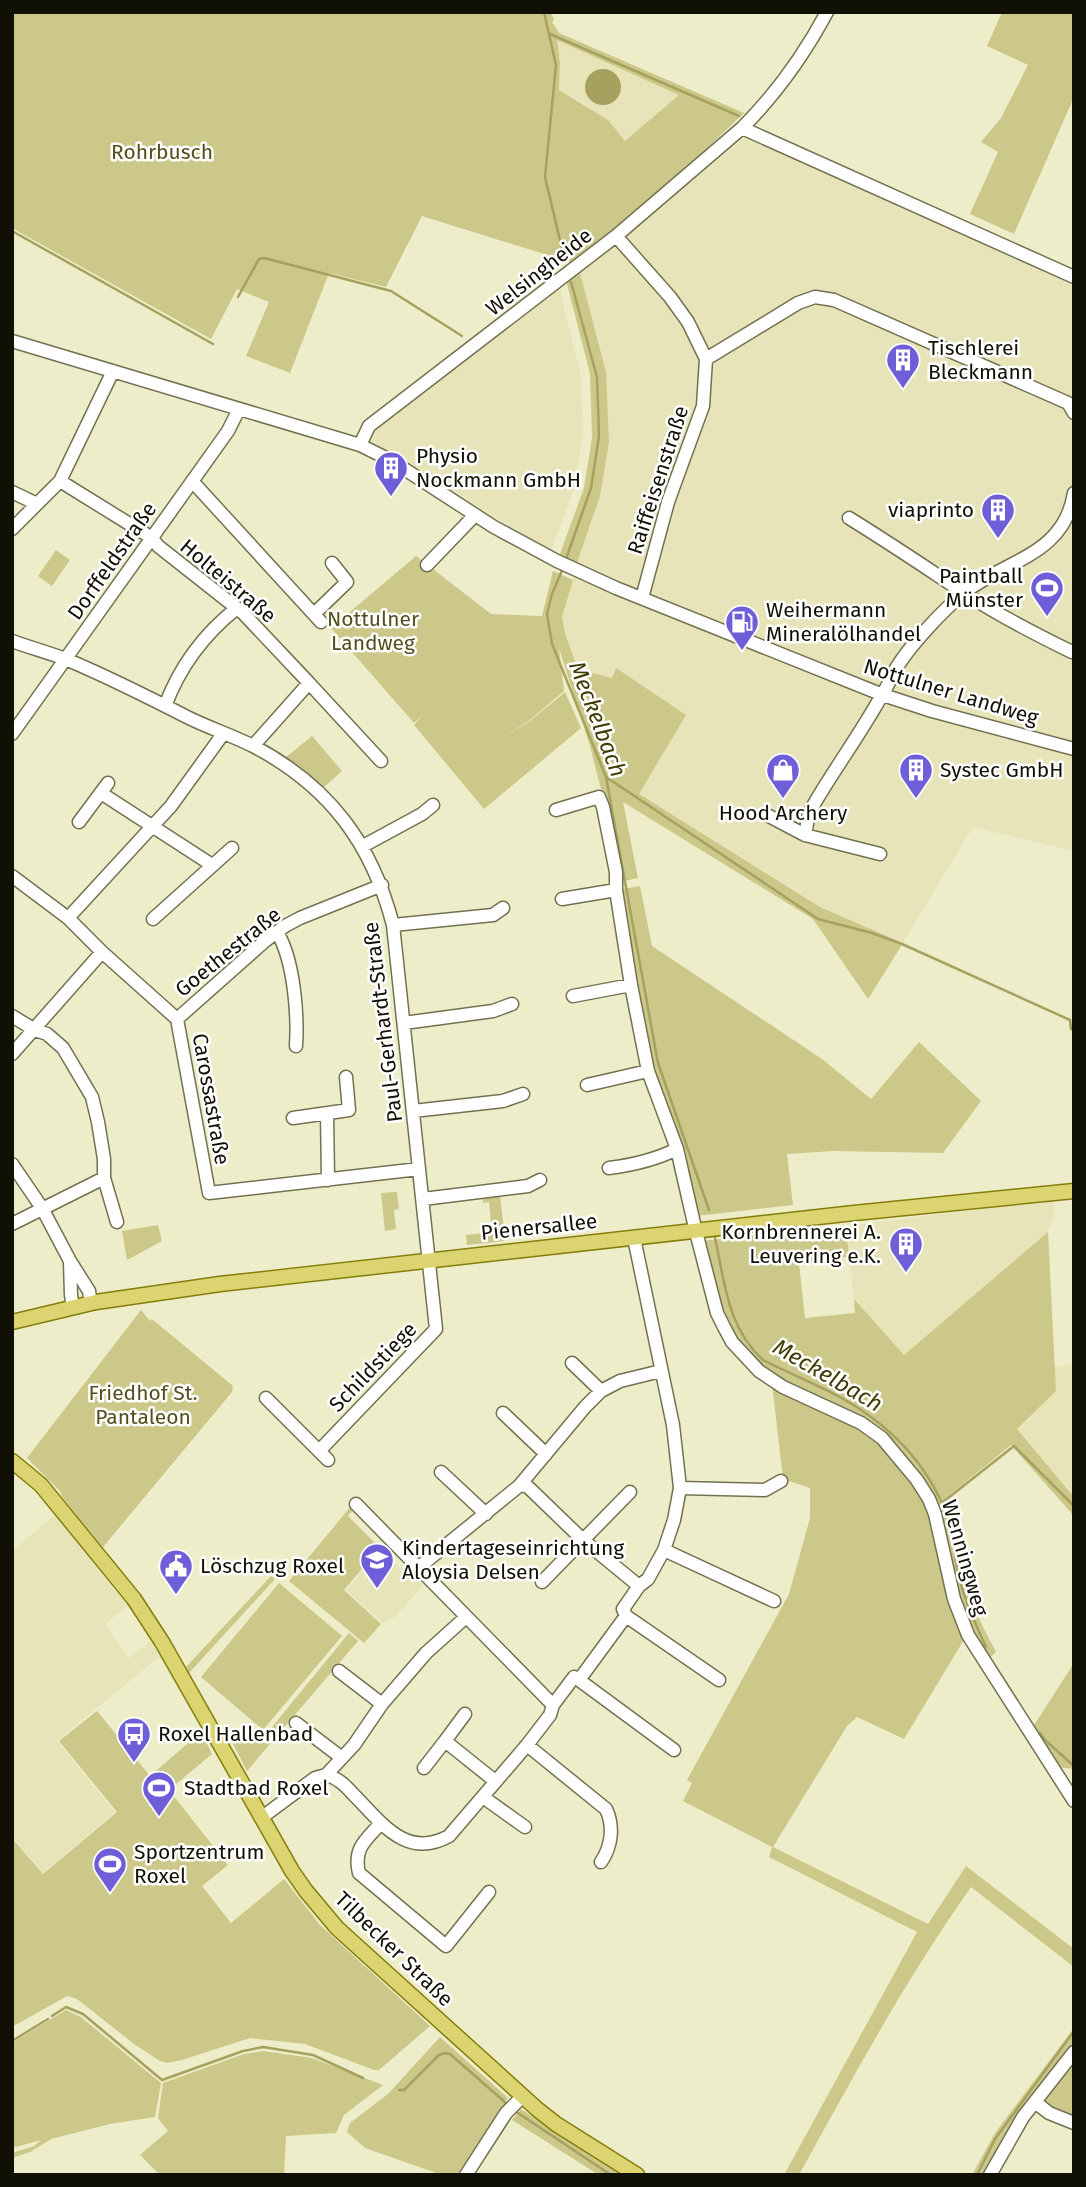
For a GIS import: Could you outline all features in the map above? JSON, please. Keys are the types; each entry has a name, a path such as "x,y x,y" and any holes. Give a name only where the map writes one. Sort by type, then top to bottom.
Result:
{"main road":[{"name":"Pienersallee","path":"12,1322 91,1303 220,1284 1074,1191"},
{"name":"Tilbecker Straße","path":"12,1461 48,1493 134,1599 162,1642 261,1818 306,1891 337,1928 556,2124 637,2175"}],"street":[{"name":"Welsingheide","path":"360,445 369,426 616,236 742,128 785,80 827,12"},
{"path":"742,128 1074,277"},
{"name":"Raiffeisenstraße","path":"616,236 670,297 688,322 706,359 703,406 668,502 642,598"},
{"path":"706,359 798,303 815,297 834,300 1068,403 1074,413"},
{"name":"Nottulner Landweg","path":"12,341 360,445 392,461 475,514 570,568 883,695 1074,749"},
{"path":"12,529 60,481 113,371"},
{"name":"Dorffeldstraße","path":"12,734 235,421 239,409"},
{"name":"Holteistraße","path":"60,481 152,538 158,546 237,608 381,761"},
{"path":"192,481 318,617 347,582 332,563"},
{"path":"12,492 37,503"},
{"path":"805,835 809,813 883,695 895,670 911,649 964,593 1045,545 1060,531 1071,509 1074,493"},
{"path":"427,565 475,514"},
{"path":"849,518 964,593 1019,626 1072,652"},
{"path":"165,706 184,665 223,618 237,608"},
{"name":"Paul-Gerhardt-Straße","path":"12,641 66,659 253,746 286,765 310,782 343,817 363,846 382,885 393,925 430,1261"},
{"path":"253,746 309,683"},
{"path":"68,918 171,806 223,734"},
{"path":"79,822 104,788 212,865"},
{"name":"Wenningweg","path":"556,810 599,797 603,807 616,872 616,890 631,985 648,1070 677,1149 717,1313 733,1342 770,1380 861,1423 882,1438 917,1480 935,1514 954,1599 968,1635 1074,1801"},
{"path":"363,846 433,806"},
{"path":"769,816 805,835 880,853"},
{"path":"153,919 232,848"},
{"name":"Carossastraße","path":"12,876 68,918 177,1018 209,1193 418,1169"},
{"name":"Goethestraße","path":"177,1018 277,932 300,918 382,885"},
{"path":"562,899 616,890"},
{"path":"393,925 493,915 503,908"},
{"path":"277,932 284,944 291,977 297,1028 296,1046"},
{"path":"12,1054 102,951"},
{"path":"573,996 631,985"},
{"path":"404,1023 492,1011 512,1004"},
{"path":"12,1016 34,1030 47,1034 63,1048 92,1097 99,1122 104,1178 117,1222"},
{"path":"587,1085 648,1070"},
{"path":"293,1118 349,1110 345,1077"},
{"path":"413,1111 503,1101 523,1094"},
{"path":"327,1113 328,1180"},
{"path":"616,1172 677,1149"},
{"path":"12,1164 43,1209 89,1291 91,1303"},
{"path":"12,1224 104,1178"},
{"path":"423,1199 528,1186 540,1180"},
{"path":"634,1238 673,1425 680,1488 674,1520 664,1550 648,1579 639,1586 623,1609 626,1616 719,1681"},
{"path":"70,1261 74,1307"},
{"name":"Schildstiege","path":"265,1398 323,1456 436,1329 430,1261"},
{"path":"572,1363 600,1391"},
{"path":"418,1568 519,1486 584,1406 600,1391 620,1381 660,1371"},
{"path":"503,1413 546,1454"},
{"path":"441,1472 486,1514"},
{"path":"680,1488 765,1490 781,1481"},
{"path":"519,1486 526,1485 583,1540 639,1586"},
{"path":"542,1582 630,1492"},
{"path":"356,1504 553,1705"},
{"path":"664,1550 774,1601"},
{"path":"579,1681 626,1616"},
{"path":"326,1775 373,1721 382,1704 426,1653 466,1617"},
{"path":"339,1671 382,1704"},
{"path":"261,1818 315,1778 326,1775 341,1781 396,1835 422,1845 436,1843 450,1836 527,1745 575,1677 674,1750"},
{"path":"424,1768 466,1714"},
{"path":"296,1723 342,1758"},
{"path":"445,1741 495,1781"},
{"path":"527,1745 606,1809 612,1830 601,1862"},
{"path":"483,1797 525,1827"},
{"path":"381,1823 359,1848 355,1859 359,1873 446,1946 489,1892"},
{"path":"990,2175 1016,2129 1074,2052"},
{"path":"466,2175 506,2113 522,2096"},
{"path":"1035,2102 1049,2113 1074,2123"}],"shaded area":[{"path":"556,39 680,95 625,142 583,103 559,90 560,62"},
{"path":"603,69 616,74 621,87 616,100 603,105 590,100 585,87 590,74"},
{"path":"747,136 1074,286 1074,851 973,827 903,943 821,907 639,794 616,668 612,678 578,670 565,634 562,617 600,496 606,372 580,273"},
{"path":"559,286 581,377 583,436 575,486 551,551 362,435"},
{"path":"1052,1200 1055,1209 1048,1232 904,1355 854,1299 846,1226"},
{"path":"1074,1364 1074,1497 1016,1429 1056,1391 1054,1367"},
{"path":"54,1516 129,1605 105,1624 129,1658 151,1641 159,1657 57,1741 115,1812 43,1873 12,1836 12,1551"},
{"path":"382,1549 398,1567 409,1570 423,1585 396,1616 383,1623 346,1590"}],"green space":[{"name":"Rohrbusch","path":"12,12 551,12 554,20 552,22 559,33 744,113 703,152 573,263 422,216 386,287 329,273 290,373 246,356 269,302 237,289 211,339 12,228","holes":["557,40 679,95 625,141 608,120 559,90 560,62"]},
{"path":"1002,12 1074,12 1074,97 1014,234 970,214 998,152 981,142 1001,118 1028,65 987,46"},
{"path":"580,273 606,372 609,442 600,496 577,563 560,554 584,488 592,438 590,374 566,280"},
{"path":"56,550 70,560 52,586 38,576"},
{"path":"416,556 491,614 542,616 553,571 573,580 562,617 565,634 578,669 612,678 616,668 686,715 639,794 820,907 903,943 868,999 813,919 623,802 638,878 620,882 607,813 590,746 559,648 564,691 530,720 507,735 530,721 565,692 581,728 484,809 414,725 423,715 414,723 331,628"},
{"path":"312,736 342,771 324,787 285,758"},
{"path":"640,886 652,946 822,1059 871,1099 919,1042 981,1101 943,1153 833,1151 787,1154 793,1205 696,1216 683,1148 654,1069 617,890"},
{"path":"397,1192 399,1209 394,1210 396,1229 385,1231 381,1193"},
{"path":"500,1194 505,1241 467,1245 466,1235 492,1232 489,1202 483,1203 483,1196"},
{"path":"158,1225 162,1241 127,1260 122,1231"},
{"path":"846,1226 849,1257 799,1263 805,1318 855,1313 854,1299 904,1355 1048,1232 1056,1391 1017,1429 1074,1497 1074,1516 1011,1445 947,1497 957,1526 962,1566 970,1597 996,1652 986,1661 961,1609 943,1533 902,1455 760,1368 726,1325 701,1241"},
{"name":"Friedhof St. Pantaleon","path":"141,1310 150,1321 152,1319 233,1386 232,1392 103,1547 59,1490 27,1458"},
{"path":"772,1384 835,1412 881,1442 927,1501 965,1638 904,1739 857,1717 847,1726 773,1847 928,1924 966,1866 1074,1949 1074,1967 971,1887 902,1993 799,2175 784,2175 917,1932 769,1857 772,1847 683,1801 692,1783 687,1780 789,1594 810,1518 810,1488 783,1479"},
{"path":"352,1505 355,1508 348,1516 380,1548 344,1590 381,1624 364,1643 289,1581"},
{"path":"271,1576 275,1579 189,1673 186,1667"},
{"path":"279,1583 342,1636 263,1730 201,1677"},
{"path":"349,1633 358,1641 247,1771 226,1731 263,1738"},
{"path":"1074,1663 1074,1769 1055,1767 1031,1730"},
{"name":"Sportzentrum Roxel","path":"97,1711 150,1776 201,1732 212,1754 169,1790 228,1865 202,1886 231,1923 284,1879 320,1925 430,2026 379,2070 305,2044 250,2038 167,2063 134,2044 77,1999 67,1996 12,2027 12,1838 43,1874 117,1812 59,1741"},
{"path":"66,2010 81,2017 161,2083 155,2117 110,2124 51,2139 30,2152 12,2158 12,2153 34,2146 41,2140 12,2148 12,2043"},
{"path":"1074,2028 1074,2043 1025,2105 984,2175 972,2175 995,2133"},
{"path":"440,2037 508,2098 460,2175 442,2175 365,2148 347,2132 350,2123 388,2094"},
{"path":"263,2051 312,2058 383,2085 344,2115 336,2133 286,2136 284,2175 160,2175 140,2155 168,2131 158,2118 163,2083 244,2054"},
{"path":"1074,2054 1074,2119 1047,2106 1044,2098"},
{"path":"521,2109 621,2175 599,2175 512,2120"}],"waterway":[{"name":"Meckelbach","path":"544,12 556,65 545,177 564,257"},
{"path":"550,34 739,116"},
{"path":"12,231 213,344"},
{"path":"238,297 259,259 264,258 391,291 462,336"},
{"name":"Meckelbach","path":"565,562 591,488 599,436 597,377 571,282"},
{"name":"Meckelbach","path":"563,568 547,614 552,644 606,777 658,1063 709,1210"},
{"path":"606,777 818,919 902,944 1070,1020 1071,1029 1074,1030"},
{"name":"Meckelbach","path":"715,1238 729,1304 751,1347 763,1360 863,1411 895,1437 922,1468 950,1524 962,1588 986,1647"},
{"path":"943,1502 1014,1446 1074,1506"},
{"name":"Meckelbach","path":"1040,1733 1074,1766"},
{"path":"52,2016 66,2007 83,2014 162,2080 243,2051 263,2047 313,2055 363,2078"},
{"path":"12,2041 48,2019"},
{"path":"977,2175 995,2139 1074,2031"},
{"path":"399,2090 404,2090 439,2055 445,2053 450,2054 507,2104"},
{"path":"515,2111 611,2175"}],"place":[{"name":"Tischlerei Bleckmann","path":"903,390"},
{"name":"Physio Nockmann GmbH","path":"391,498"},
{"name":"viaprinto","path":"998,540"},
{"name":"Paintball Münster","path":"1047,618"},
{"name":"Weihermann Mineralölhandel","path":"742,652"},
{"name":"Hood Archery","path":"783,800"},
{"name":"Systec GmbH","path":"916,800"},
{"name":"Kornbrennerei A. Leuvering e.K.","path":"906,1274"},
{"name":"Kindertageseinrichtung Aloysia Delsen","path":"377,1590"},
{"name":"Löschzug Roxel","path":"176,1596"},
{"name":"Roxel Hallenbad","path":"134,1764"},
{"name":"Stadtbad Roxel","path":"159,1818"},
{"name":"Sportzentrum Roxel","path":"110,1894"}]}
